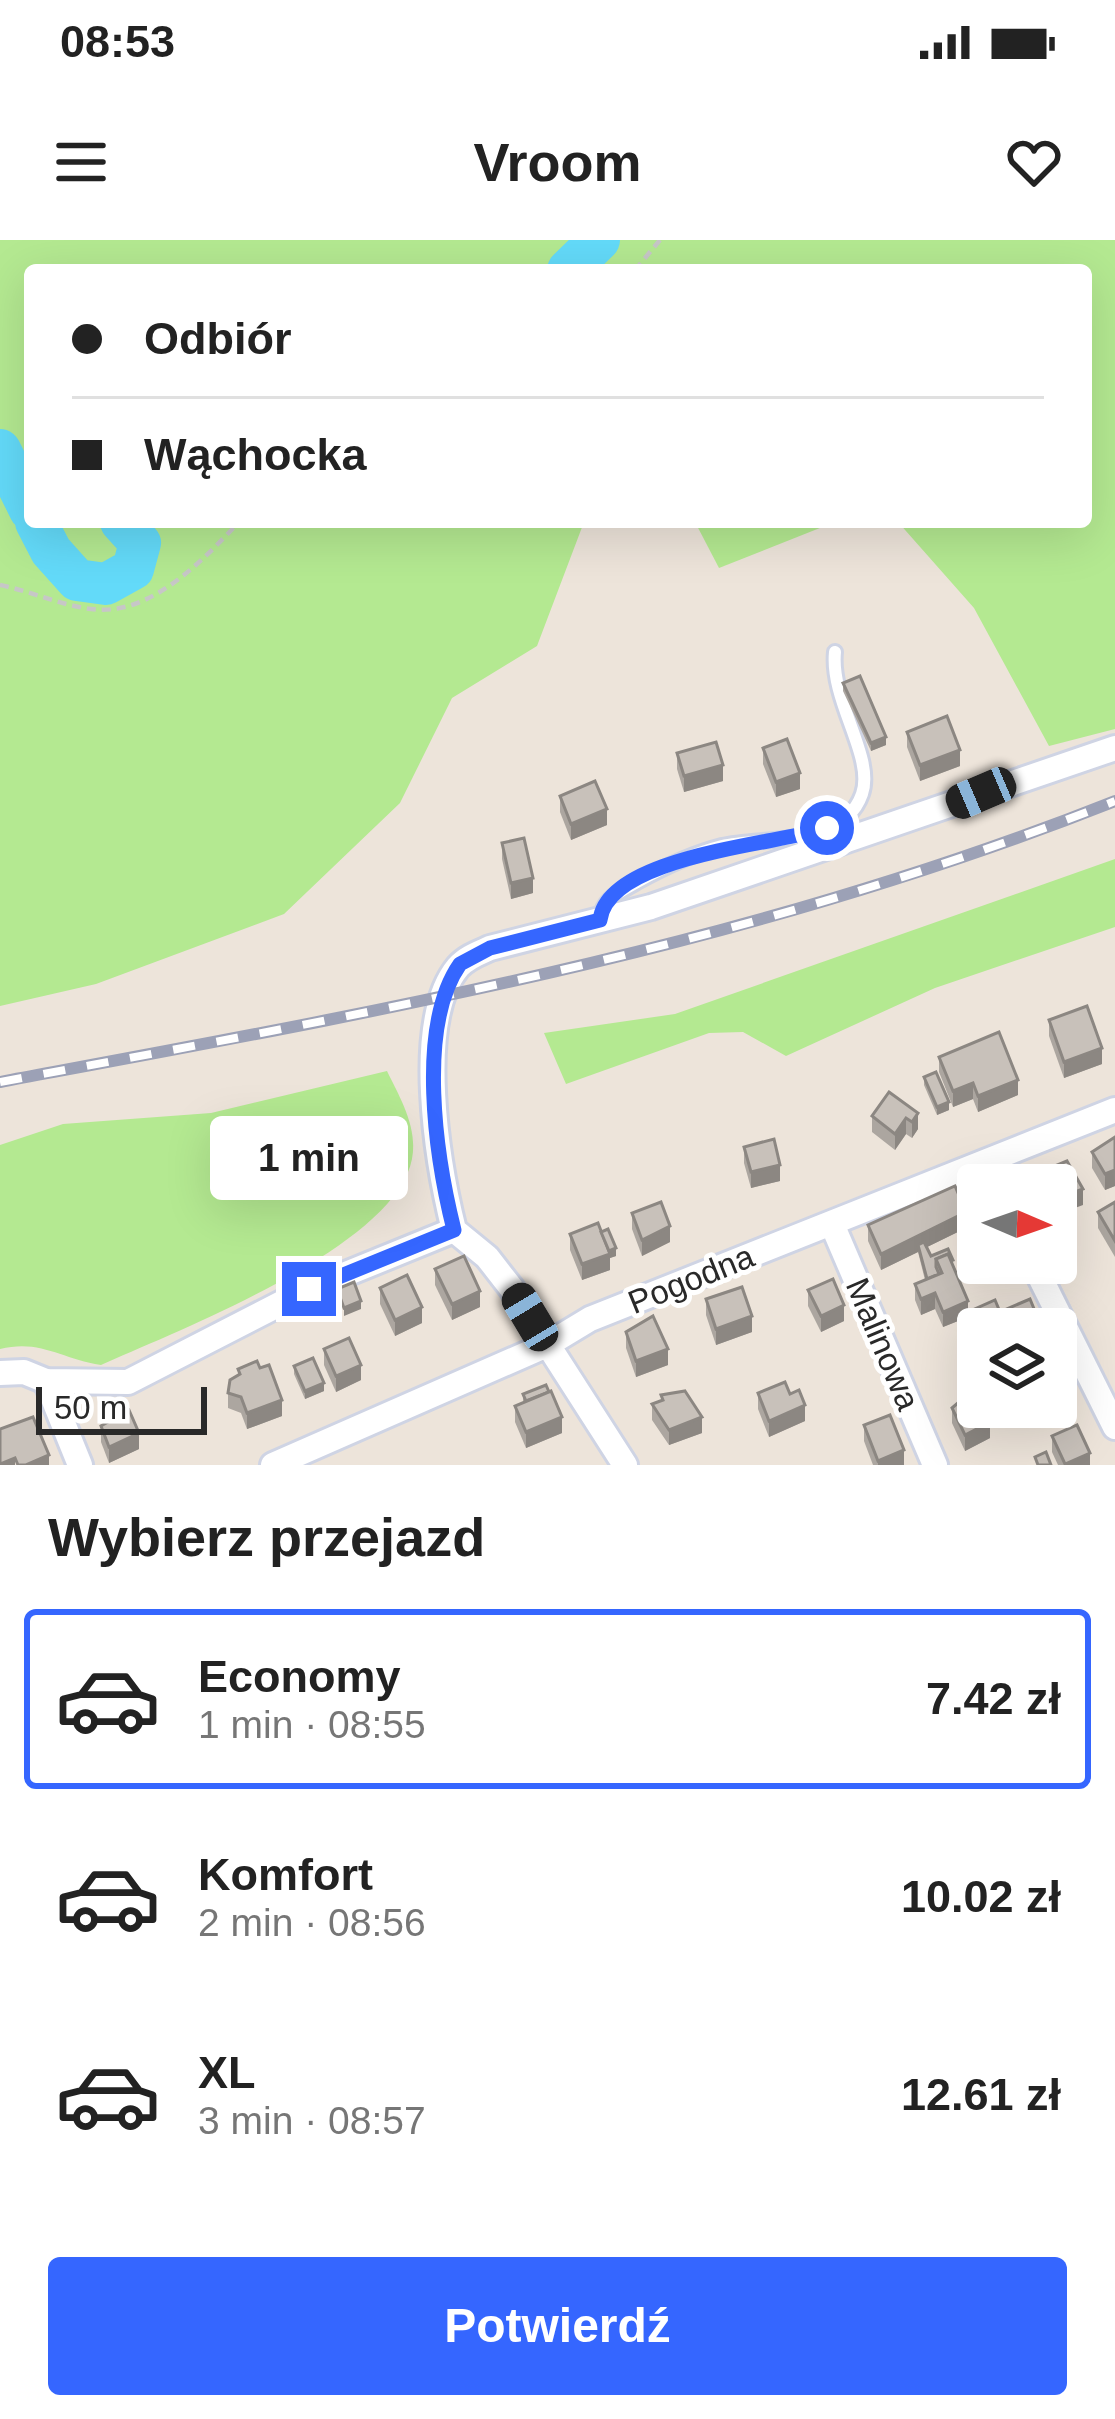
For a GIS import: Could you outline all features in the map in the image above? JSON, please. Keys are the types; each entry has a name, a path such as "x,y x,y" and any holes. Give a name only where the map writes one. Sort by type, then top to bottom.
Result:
{"street":[{"path":"625,1465 497,1269 454,1230 433,1082 433,1038 453,974 466,960 490,948 600,920 855,841 1115,748"},
{"name":"Pogodna","path":"1009,1164 1115,1110"},
{"name":"Pogodna","path":"273,1465 547,1346 590,1319 832,1223 957,1184"},
{"name":"Malinowa","path":"832,1223 935,1465"},
{"path":"0,1373 24,1372 46,1381 128,1382 309,1289 454,1230"},
{"path":"1044,1284 1115,1427"},
{"path":"46,1381 80,1465"}],"lane":[{"path":"835,652 832,679 865,779 848,815 855,841"},
{"path":"600,920 612,896 672,862 732,844 796,837 848,815"}],"path":[{"path":"640,264 660,240"},
{"path":"0,585 87,609 134,605 164,589 232,528"}],"green space":[{"path":"0,240 1115,240 1115,729 1049,746 974,608 903,528 1092,528 1092,264 24,264 24,528 582,528 537,646 452,698 400,803 284,914 96,984 0,1006"},
{"path":"698,528 820,528 719,568"},
{"path":"1115,859 1115,927 935,988 786,1056 743,1032 709,1033 566,1084 544,1033 675,1014"},
{"path":"387,1071 410,1124 412,1159 397,1192 327,1254 229,1308 101,1365 27,1346 0,1349 0,1145 63,1124 211,1113"}],"building":[{"path":"860,676 886,737 871,743 843,683"},
{"path":"947,716 960,750 920,765 907,732"},
{"path":"787,739 800,773 776,782 763,748"},
{"path":"716,742 723,765 684,776 677,753"},
{"path":"595,781 607,809 571,824 560,796"},
{"path":"524,838 533,878 511,883 502,843"},
{"path":"1087,1006 1102,1048 1064,1062 1049,1020"},
{"path":"999,1032 1018,1080 978,1096 973,1083 953,1091 939,1057"},
{"path":"936,1072 949,1102 937,1107 924,1077"},
{"path":"889,1092 918,1113 912,1122 906,1118 895,1134 872,1116"},
{"path":"1115,1137 1115,1170 1105,1174 1092,1152"},
{"path":"774,1139 780,1165 751,1172 744,1147"},
{"path":"955,1186 957,1191 957,1216 881,1254 868,1225"},
{"path":"661,1202 670,1226 642,1240 632,1213"},
{"path":"1115,1202 1115,1241 1098,1212"},
{"path":"598,1223 610,1254 582,1264 570,1234"},
{"path":"608,1229 616,1248 609,1251 601,1232"},
{"path":"924,1242 931,1256 948,1249 953,1260 948,1254 936,1259 939,1274 927,1279 918,1245"},
{"path":"948,1254 968,1301 943,1312 935,1293 921,1299 915,1284 942,1273 936,1259"},
{"path":"464,1256 480,1291 452,1304 435,1269"},
{"path":"407,1275 422,1307 395,1320 380,1288"},
{"path":"833,1279 844,1305 821,1316 808,1290"},
{"path":"354,1282 361,1301 344,1308 337,1289"},
{"path":"742,1287 752,1316 716,1329 706,1299"},
{"path":"1030,1299 1034,1308 1009,1308"},
{"path":"653,1316 668,1349 636,1361 626,1332"},
{"path":"349,1338 361,1365 336,1376 324,1349"},
{"path":"313,1358 324,1383 305,1391 294,1366"},
{"path":"257,1361 260,1368 269,1365 282,1400 247,1413 241,1397 228,1393 230,1380 240,1374 238,1369"},
{"path":"785,1382 790,1394 799,1390 805,1405 769,1421 758,1393"},
{"path":"546,1385 549,1392 526,1401 523,1394"},
{"path":"551,1391 562,1417 526,1432 515,1406"},
{"path":"685,1391 702,1417 669,1430 652,1404 663,1400 661,1395"},
{"path":"129,1410 139,1433 109,1447 101,1426"},
{"path":"890,1415 904,1450 878,1461 864,1425"},
{"path":"33,1417 49,1455 26,1465 18,1465 15,1458 0,1464 0,1429"},
{"path":"1077,1425 1090,1453 1065,1464 1052,1436"},
{"path":"1046,1452 1051,1465 1038,1465 1035,1457"}],"waterway":[{"path":"574,264 599,240"},
{"path":"0,450 24,498"},
{"path":"39,528 51,551 77,580 106,584 133,569 140,543 126,528"}],"railway":[{"path":"0,1082 426,1000 703,935 977,852 1115,801"}],"route":[{"path":"309,1289 454,1230 433,1082 433,1038 460,964 490,948 600,920 612,896 672,862 719,847 827,828"}]}
